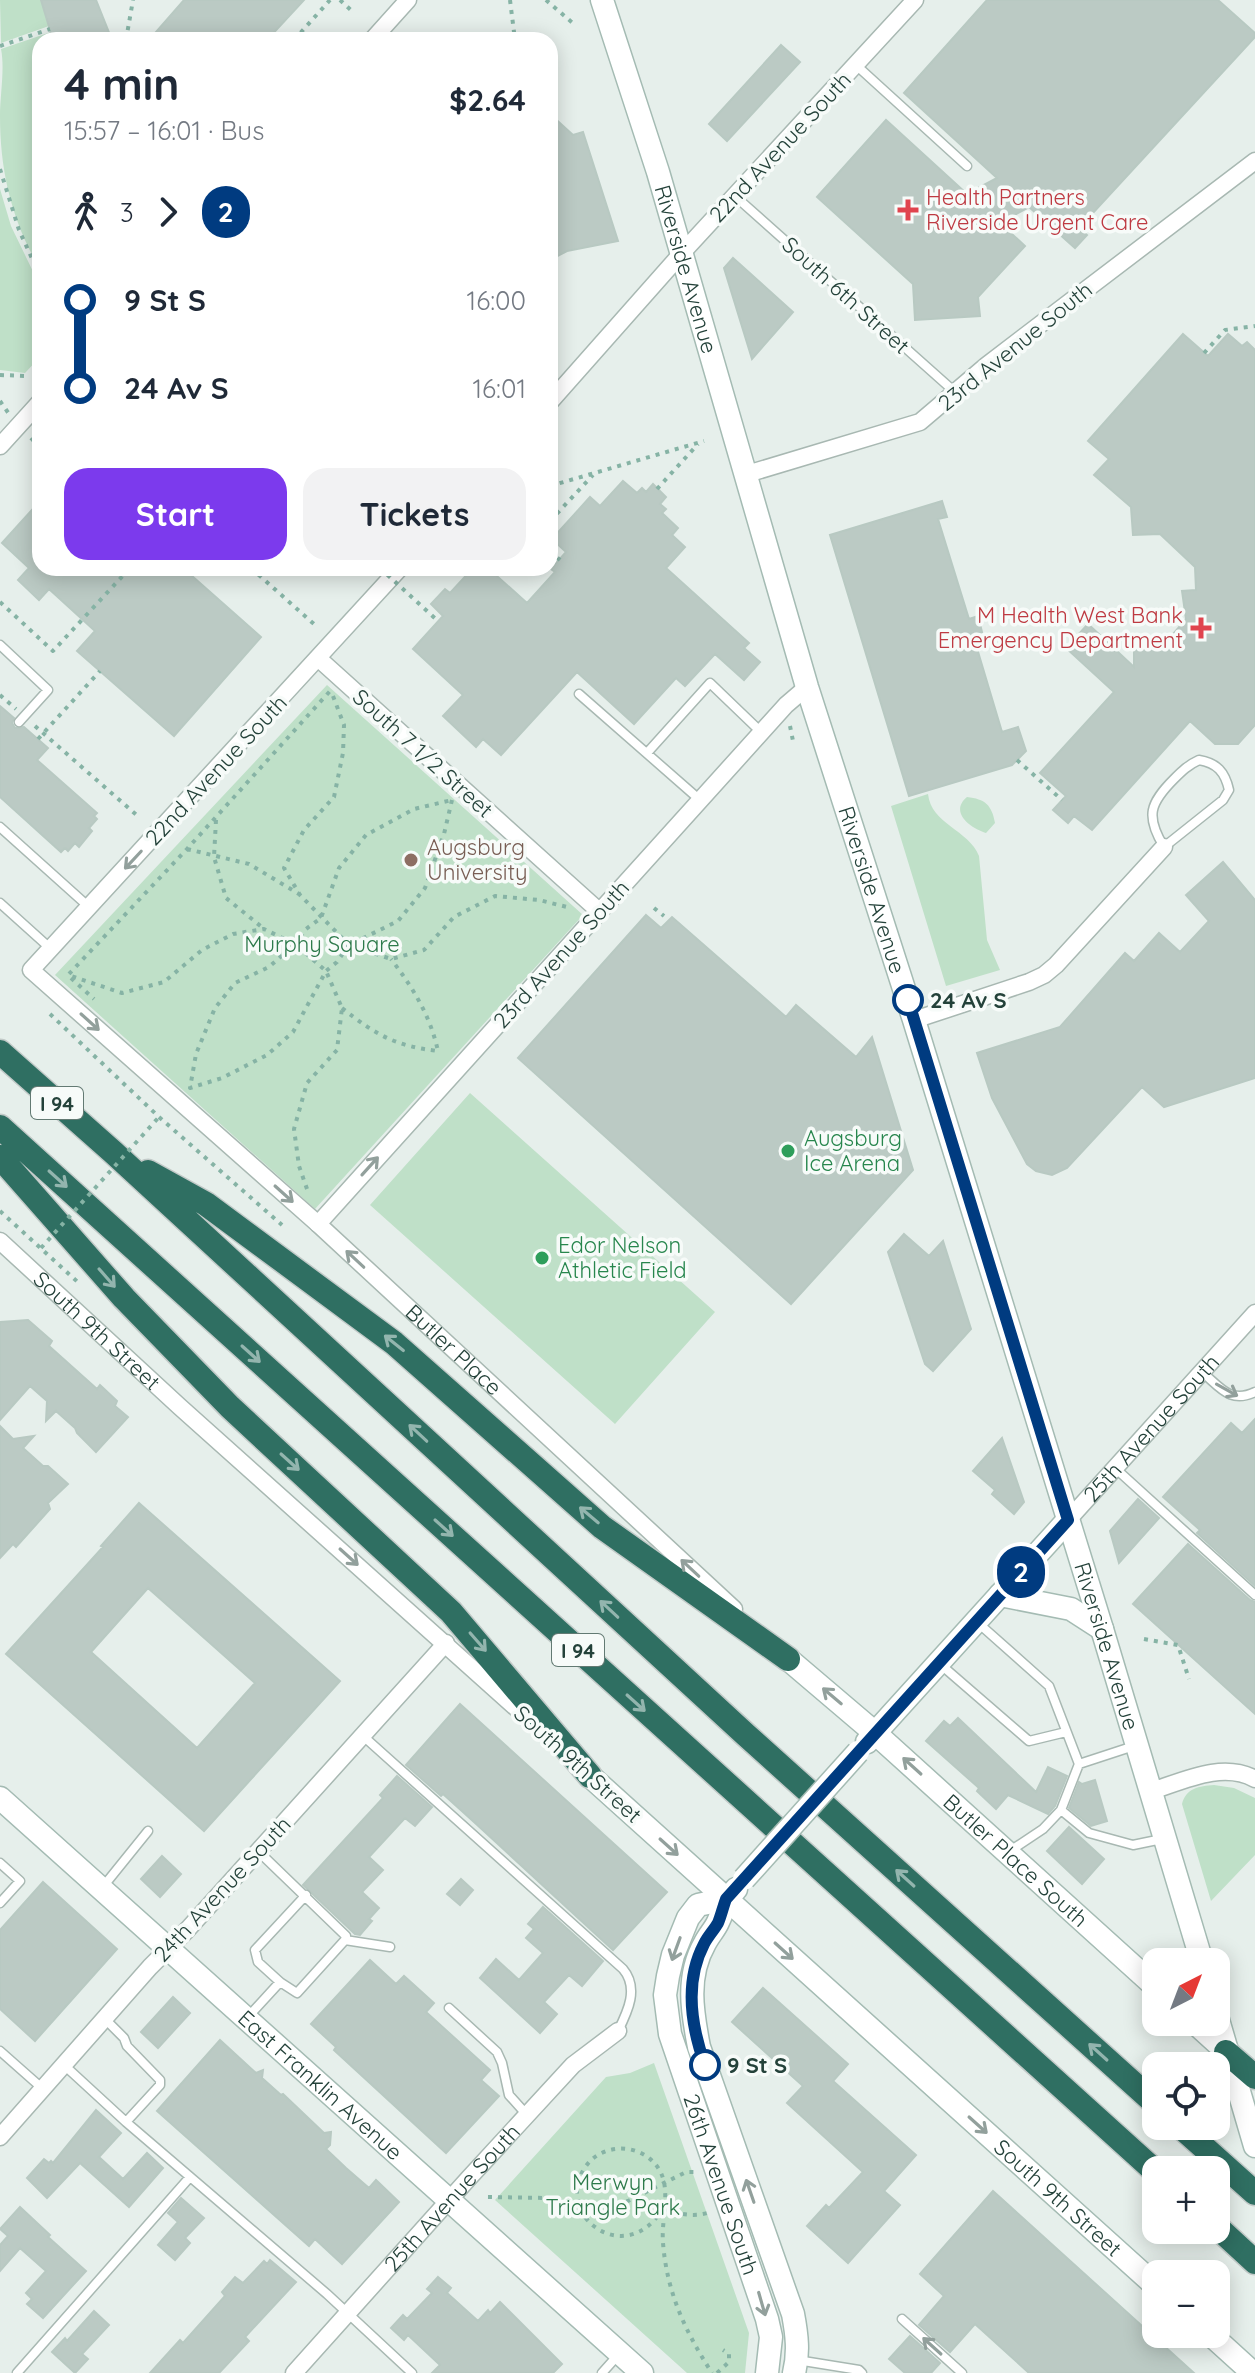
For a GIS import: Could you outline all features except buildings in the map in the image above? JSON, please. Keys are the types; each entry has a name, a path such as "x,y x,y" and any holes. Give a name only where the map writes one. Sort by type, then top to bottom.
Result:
{"highway":[{"name":"I 94","path":"0,1052 114,1153 746,1735 1142,2091"},
{"name":"I 94","path":"0,1127 1142,2159"},
{"path":"114,1153 206,1204 331,1295 394,1343 602,1527 788,1659"},
{"path":"0,1157 124,1298 219,1397 451,1612 590,1776"},
{"path":"1230,2058 1246,2083"},
{"path":"1196,2140 1255,2193"},
{"path":"1230,2239 1255,2262"}],"street":[{"path":"379,32 408,0"},
{"name":"Riverside Avenue","path":"602,0 658,172 807,687 914,1020 1198,1948"},
{"name":"22nd Avenue South","path":"558,393 681,254 915,0"},
{"name":"23rd Avenue South","path":"747,474 920,422 987,365 1255,161"},
{"path":"0,446 32,411"},
{"name":"22nd Avenue South","path":"31,970 393,576"},
{"name":"South 7 1/2 Street","path":"319,659 600,912"},
{"name":"23rd Avenue South","path":"318,1224 761,732 807,687"},
{"path":"914,1020 1044,975 1164,847"},
{"name":"Butler Place","path":"31,970 318,1224 788,1659 875,1733"},
{"name":"South 9th Street","path":"0,1241 180,1407 446,1643 1142,2273"},
{"name":"25th Avenue South","path":"726,1899 1255,1313"},
{"path":"1000,1595 1071,1609 1102,1629"},
{"name":"24th Avenue South","path":"0,2137 446,1643"},
{"name":"Butler Place South","path":"875,1733 1142,1974"},
{"path":"1152,1791 1217,1773 1228,1772 1255,1779"},
{"name":"East Franklin Avenue","path":"4,1808 101,1888 642,2373"},
{"name":"26th Avenue South","path":"726,1899 718,1923 704,1944 694,1970 691,1996 693,2018 699,2047 793,2314 797,2339 795,2367"},
{"name":"26th Avenue South","path":"726,1899 698,1905 688,1918 673,1955 665,1995 670,2034 767,2319 771,2337 767,2373"},
{"name":"25th Avenue South","path":"294,2373 573,2065 618,2031"},
{"path":"1209,2036 1226,2052"},
{"path":"1222,2036 1226,2052"},
{"path":"1246,2083 1255,2146"},
{"path":"1225,2348 1253,2373"}],"lane":[{"path":"856,65 967,166"},
{"name":"South 6th Street","path":"736,197 956,393"},
{"path":"0,645 48,690 21,719"},
{"path":"647,753 710,683 761,732"},
{"path":"579,694 700,800"},
{"path":"1199,760 1211,762 1226,778 1229,790 1223,800 1164,847 1155,832 1152,808 1157,796 1187,765 1199,760"},
{"path":"0,827 89,908"},
{"path":"0,903 51,949"},
{"path":"1202,1372 1230,1396 1244,1397 1255,1392"},
{"path":"1115,1468 1255,1595"},
{"path":"976,1622 1049,1686 1079,1764 1061,1810 1043,1829 1007,1852"},
{"path":"939,1663 1029,1741 1066,1732"},
{"path":"362,1735 630,1977 631,2004 618,2031"},
{"path":"1079,1764 1136,1746"},
{"path":"1061,1810 1089,1833 1133,1845 1166,1838"},
{"path":"101,1888 148,1831"},
{"path":"258,1851 306,1895 345,1933 345,1940 297,1993 258,1962 255,1950 306,1895"},
{"path":"0,1863 20,1881 0,1903"},
{"path":"345,1940 390,1947"},
{"path":"247,2019 280,1982"},
{"path":"449,2008 497,2052 509,2095 527,2115"},
{"path":"105,2019 160,2080 160,2085 126,2122"},
{"path":"0,2051 43,2089"},
{"path":"64,2065 412,2373"},
{"path":"17,2373 190,2177"},
{"path":"902,2319 962,2373"},
{"path":"602,2373 620,2353"},
{"path":"795,2367 859,2370 862,2373"}],"path":[{"path":"128,32 134,0"},
{"path":"301,32 330,0"},
{"path":"340,0 354,13"},
{"path":"510,0 514,32"},
{"path":"546,0 575,25"},
{"path":"41,32 50,29"},
{"path":"0,46 32,35"},
{"path":"0,169 19,230 32,258"},
{"path":"1204,353 1225,330 1255,326"},
{"path":"0,375 27,376"},
{"path":"558,484 702,441 657,489"},
{"path":"558,512 595,473"},
{"path":"0,602 53,651 123,576"},
{"path":"260,576 315,625"},
{"path":"389,576 438,621"},
{"path":"38,739 100,671"},
{"path":"264,929 233,934 202,950 164,982 122,993 68,975 331,690 344,725 343,753 334,797 304,830 284,868 300,895 349,945 391,959 424,950 454,917 495,896 539,900 569,908"},
{"path":"0,695 21,719 140,818"},
{"path":"1017,760 1062,800"},
{"path":"452,800 425,888 398,921 349,945 326,971 293,1032 267,1055 222,1078 190,1088 196,1054 215,1008 235,983 269,967 295,944 306,929 321,918 339,868 366,835 414,809 452,800"},
{"path":"216,818 214,857 226,898 264,929 295,944 326,971 342,1008 371,1031 411,1048 438,1051 433,1026 410,984 391,959"},
{"path":"187,849 249,864 300,895"},
{"path":"654,908 664,916"},
{"path":"309,1195 299,1166 294,1129 307,1083 337,1050 342,1008"},
{"path":"50,1013 159,1117 282,1225"},
{"path":"41,1248 159,1117"},
{"path":"0,1211 83,1286"},
{"path":"1144,1639 1178,1645 1189,1679"},
{"path":"663,2208 656,2220 634,2235 621,2237 607,2234 595,2228 579,2206 578,2183 582,2171 589,2162 610,2150 621,2148 644,2154 653,2162 665,2182 662,2240 668,2284 685,2328 714,2373 729,2362 729,2354 723,2350"},
{"path":"488,2197 549,2198 579,2206 602,2207 617,2205 686,2172 696,2172"},
{"path":"636,2197 695,2216 711,2212"}],"green space":[{"path":"0,0 41,0 49,26 1,43"},
{"path":"32,38 32,255 15,214 2,157 1,49"},
{"path":"0,189 11,226 32,269 32,366 25,373 0,370"},
{"name":"Murphy Square","path":"327,685 583,915 315,1209 55,975"},
{"path":"928,794 936,813 974,847 979,856 987,940 1000,970 946,986 891,806"},
{"path":"967,797 983,801 992,812 995,823 986,833 968,823 961,814 960,808"},
{"name":"Edor Nelson Athletic Field","path":"470,1093 715,1312 615,1424 370,1205"},
{"path":"1214,1785 1234,1788 1255,1798 1255,1855 1211,1901 1182,1804 1194,1789"},
{"name":"Merwyn Triangle Park","path":"654,2063 749,2333 745,2373 687,2373 495,2200 606,2077 630,2073"}],"bus line":[{"name":"2","path":"705,2065 693,2018 692,1980 704,1944 718,1923 726,1899 1068,1520 908,1000"}],"place":[{"name":"Health Partners Riverside Urgent Care","path":"908,210"},
{"name":"M Health West Bank Emergency Department","path":"1201,628"},
{"name":"Augsburg University","path":"411,860"},
{"name":"24 Av S","path":"908,1000"},
{"name":"Augsburg Ice Arena","path":"788,1151"},
{"name":"Edor Nelson Athletic Field","path":"542,1258"},
{"name":"9 St S","path":"705,2065"}]}
